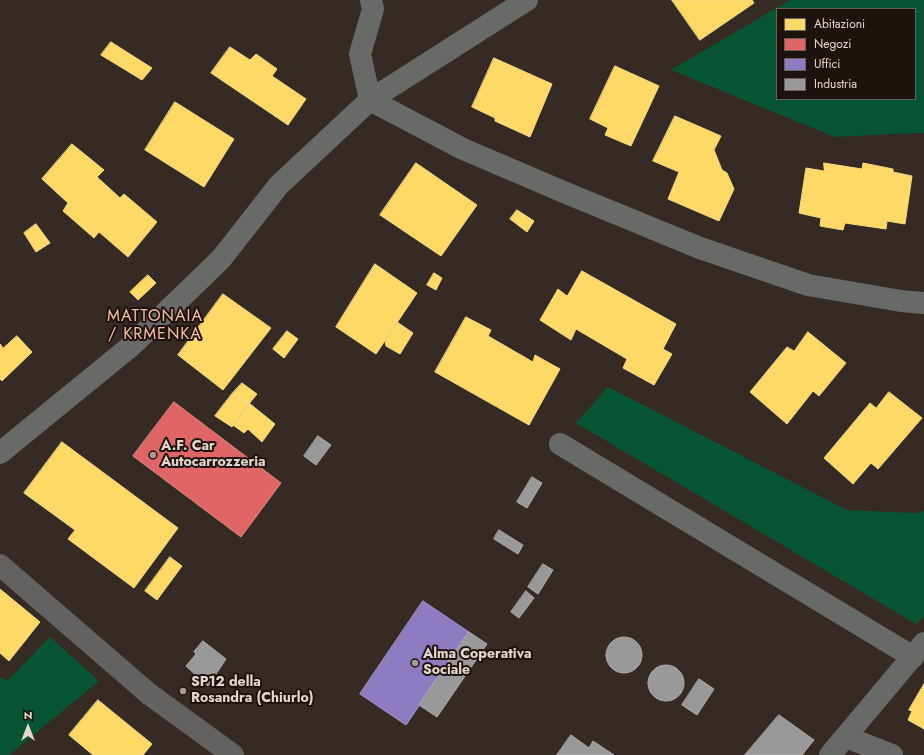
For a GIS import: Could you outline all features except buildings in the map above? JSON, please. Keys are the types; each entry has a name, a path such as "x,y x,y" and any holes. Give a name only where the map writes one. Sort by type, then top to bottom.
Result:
{"main road":[{"path":"0,565 149,694 233,755"}],"street":[{"path":"371,0 373,9 360,54 370,100 463,149 700,248 808,285 901,301 924,303"},
{"path":"0,453 119,356 142,335 221,259 279,185 370,100 527,0"},
{"path":"560,444 918,650 830,755"},
{"path":"846,737 892,755"}],"green space":[{"path":"790,0 924,0 924,133 835,137 671,70 776,8 776,100 916,100 916,8 776,8"},
{"path":"608,387 847,510 914,513 924,511 924,616 916,624 576,423"},
{"path":"50,637 99,681 9,755 0,755 0,677 7,681"}],"place":[{"name":"A.F. Car Autocarrozzeria","path":"153,455"},
{"name":"Alma Coperativa Sociale","path":"415,663"},
{"name":"SP12 della Rosandra (Chiurlo)","path":"183,691"}],"district":[{"name":"MATTONAIA / KRMENKA","path":"155,326"}]}
